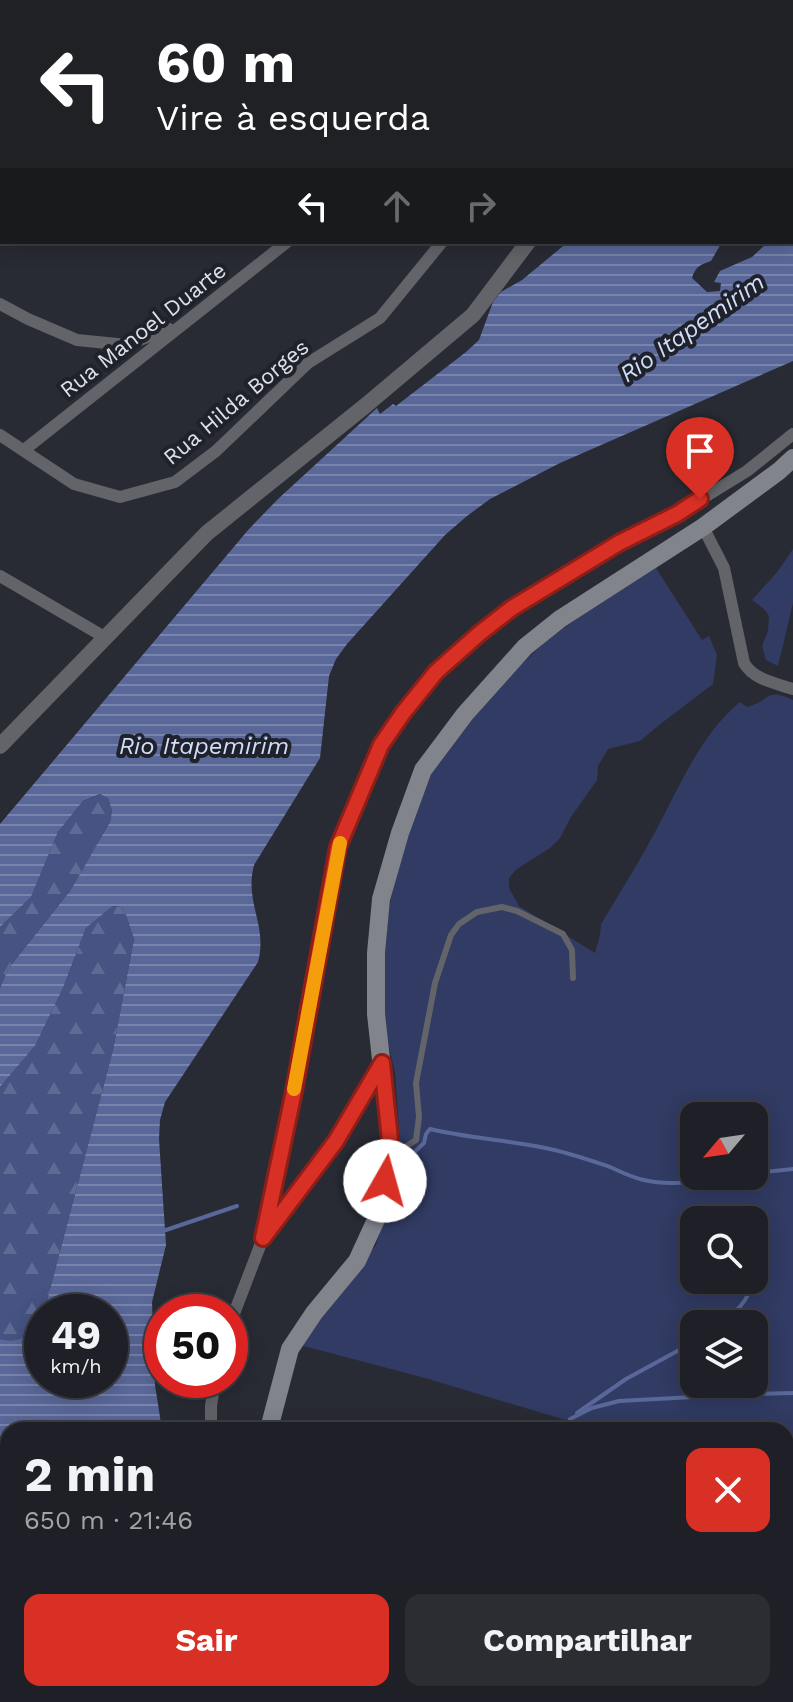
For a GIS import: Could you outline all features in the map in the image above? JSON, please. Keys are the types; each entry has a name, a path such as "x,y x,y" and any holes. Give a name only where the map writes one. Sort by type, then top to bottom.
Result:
{"main road":[{"path":"271,1422 290,1349 314,1313 357,1261 380,1211 391,1150 376,1014 381,899 423,770 465,714 525,647 560,619 703,527 793,458"}],"street":[{"name":"Rua Hilda Borges","path":"0,435 74,484 120,497 175,482 216,451 308,363 380,318 440,244"},
{"path":"0,746 207,533 473,315 526,244"},
{"name":"Rua Manoel Duarte","path":"24,450 270,248"},
{"path":"0,304 77,340 127,345 179,325"},
{"path":"242,1294 263,1238 294,1091 338,847 381,745 436,672 512,608 619,543 689,507 747,471 793,434"},
{"path":"703,527 724,568 744,663 749,672 793,689"},
{"path":"0,576 106,638"},
{"path":"263,1238 336,1141 382,1063"},
{"path":"211,1422 212,1398"}],"lane":[{"path":"391,1150 405,1147 416,1140 419,1117 416,1083 435,983 451,935 459,924 477,912 502,907 517,911 563,934 572,950 573,978"}],"shaded area":[{"path":"793,549 793,603 778,666 766,660 762,646 768,631 769,616 752,600"},
{"path":"656,568 702,640 709,636 717,655 713,684 640,741 608,749 598,766 597,780 560,838 509,878 509,888 519,906 595,953 601,924 713,730 740,702 747,707 777,694 793,700 793,1422 572,1422 300,1345 316,1319 376,1245 394,1183 400,1145 395,1073 383,1011 383,976 389,907 403,845 434,767 501,684 546,641"}],"green space":[{"path":"101,794 108,798 112,811 110,822 70,891 8,969 0,988 0,927 31,897 58,832 83,801"},
{"path":"113,906 121,907 134,939 113,1050 49,1294 24,1294 24,1336 14,1340 0,1339 0,1087 35,1046 63,988 86,928"}],"water":[{"name":"Rio Itapemirim","path":"566,244 721,244 711,261 699,266 692,278 707,292 720,291 721,283 714,282 720,271 752,257 766,244 793,244 793,361 560,463 490,499 445,535 336,659 329,676 320,758 254,865 252,891 260,937 258,962 165,1102 160,1120 166,1245 154,1294 144,1294 144,1398 157,1398 161,1422 0,1422 0,1339 14,1340 24,1336 24,1398 128,1398 128,1294 49,1294 113,1050 134,939 121,907 113,906 86,928 63,988 35,1046 0,1087 0,988 8,969 70,891 110,822 112,811 108,798 100,794 83,801 58,832 31,897 0,927 0,824 249,529 377,408 380,414 393,404 396,406 479,340 493,302 501,292 522,280"}],"waterway":[{"path":"400,1166 424,1143 430,1129 553,1150 636,1178 680,1182"},
{"path":"768,1172 793,1169"},
{"path":"160,1232 237,1206"},
{"path":"738,1310 748,1294"},
{"path":"577,1413 626,1379 680,1350"},
{"path":"570,1419 592,1408 619,1401 793,1393"}],"slow traffic":[{"path":"294,1089 340,843"}],"route":[{"path":"385,1181 391,1150 382,1063 336,1141 263,1238 294,1091 338,847 365,779 381,745 403,713 436,672 480,633 512,608 619,543 700,499"}]}
